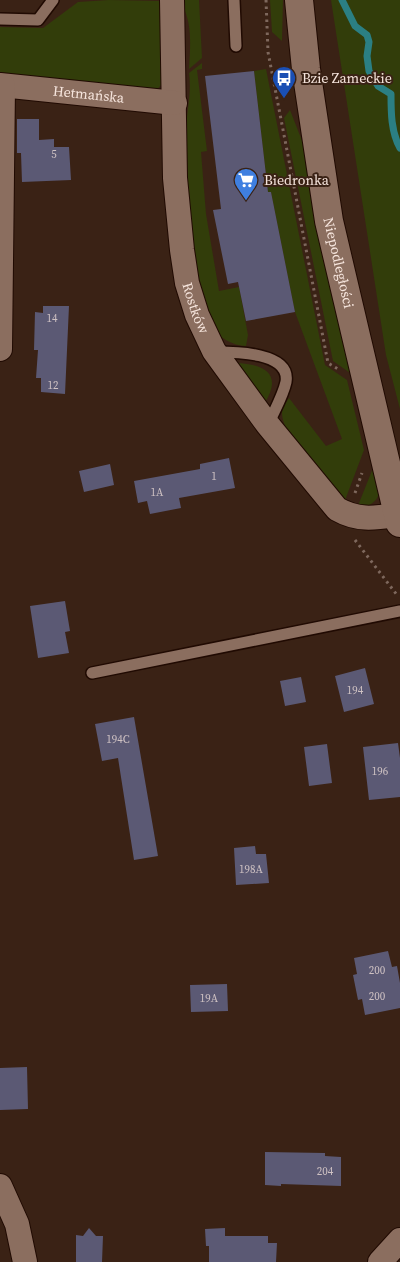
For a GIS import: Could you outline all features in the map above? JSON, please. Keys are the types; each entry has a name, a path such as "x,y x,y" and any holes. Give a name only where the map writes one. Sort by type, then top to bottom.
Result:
{"street":[{"name":"Rostków","path":"172,0 175,178 187,283 197,315 214,352 268,425 336,509 347,515 359,518 399,519"},
{"name":"Niepodległości","path":"299,0 307,78 329,221 399,519"},
{"name":"Hetmańska","path":"0,349 1,86 175,103"},
{"path":"0,1186 16,1224 25,1262"},
{"path":"380,1262 400,1240"}],"lane":[{"path":"0,19 38,20 53,0"},
{"path":"234,0 236,46"},
{"path":"214,352 263,356 278,363 285,372 286,380 268,425"},
{"path":"92,673 400,611"}],"green space":[{"path":"109,0 161,1 161,85 155,92 0,79 0,27 43,28 78,2"},
{"path":"184,0 199,0 202,58 189,69 190,36 188,20 182,5"},
{"path":"270,0 283,0 282,41 272,32"},
{"path":"331,0 400,0 400,409 386,355"},
{"path":"202,63 202,69 197,70 207,151 201,152 206,214 219,291 239,287 248,335 246,346 226,340 211,326 193,263 186,198 186,126 190,88 189,73"},
{"path":"266,69 325,365 347,380 364,450 344,503 297,447 289,434 282,412 289,398 326,446 342,439 295,312 271,192 268,192 254,71"},
{"path":"290,110 306,151 353,375 333,361 284,118"},
{"path":"236,363 256,366 268,373 272,386 264,404"},
{"path":"375,463 379,479 377,498 367,506 357,508"}],"building":[{"name":"Biedronka","path":"254,71 268,192 271,192 295,312 246,321 238,282 228,284 213,210 221,209 205,76"},
{"path":"17,119 39,119 39,140 54,139 54,147 69,147 71,180 22,182 21,153 17,153"},
{"path":"43,306 69,306 65,394 41,392 41,378 36,378 38,350 34,350 35,312 43,313"},
{"path":"229,458 235,488 179,498 181,508 150,514 147,501 138,503 134,481 200,469 200,464"},
{"path":"110,464 114,485 84,492 79,471"},
{"path":"65,601 70,631 65,632 69,653 38,658 30,606"},
{"path":"365,668 374,704 344,712 335,676"},
{"path":"301,677 306,702 285,706 280,681"},
{"path":"134,717 158,856 134,860 118,758 102,761 95,724"},
{"path":"398,743 400,797 369,800 363,747"},
{"path":"327,744 332,783 309,786 304,747"},
{"path":"255,846 256,854 266,854 269,883 236,885 234,848"},
{"path":"388,951 392,967 397,966 400,983 400,1008 365,1015 362,999 358,1000 353,975 357,974 354,958"},
{"path":"227,984 228,1011 191,1012 190,985"},
{"path":"27,1067 28,1109 0,1110 0,1068"},
{"path":"265,1152 325,1153 325,1156 341,1157 341,1186 265,1185"},
{"path":"89,1228 96,1236 103,1236 102,1262 76,1262 76,1235 83,1236"},
{"path":"225,1228 225,1236 268,1236 268,1243 277,1243 276,1262 209,1262 209,1246 206,1246 205,1229"}],"waterway":[{"path":"342,0 355,26 367,35 369,42 367,56 369,71 378,86 391,94 393,129 400,148"}],"place":[{"name":"Bzie Zameckie","path":"284,99"},
{"name":"Biedronka","path":"246,201"}]}
